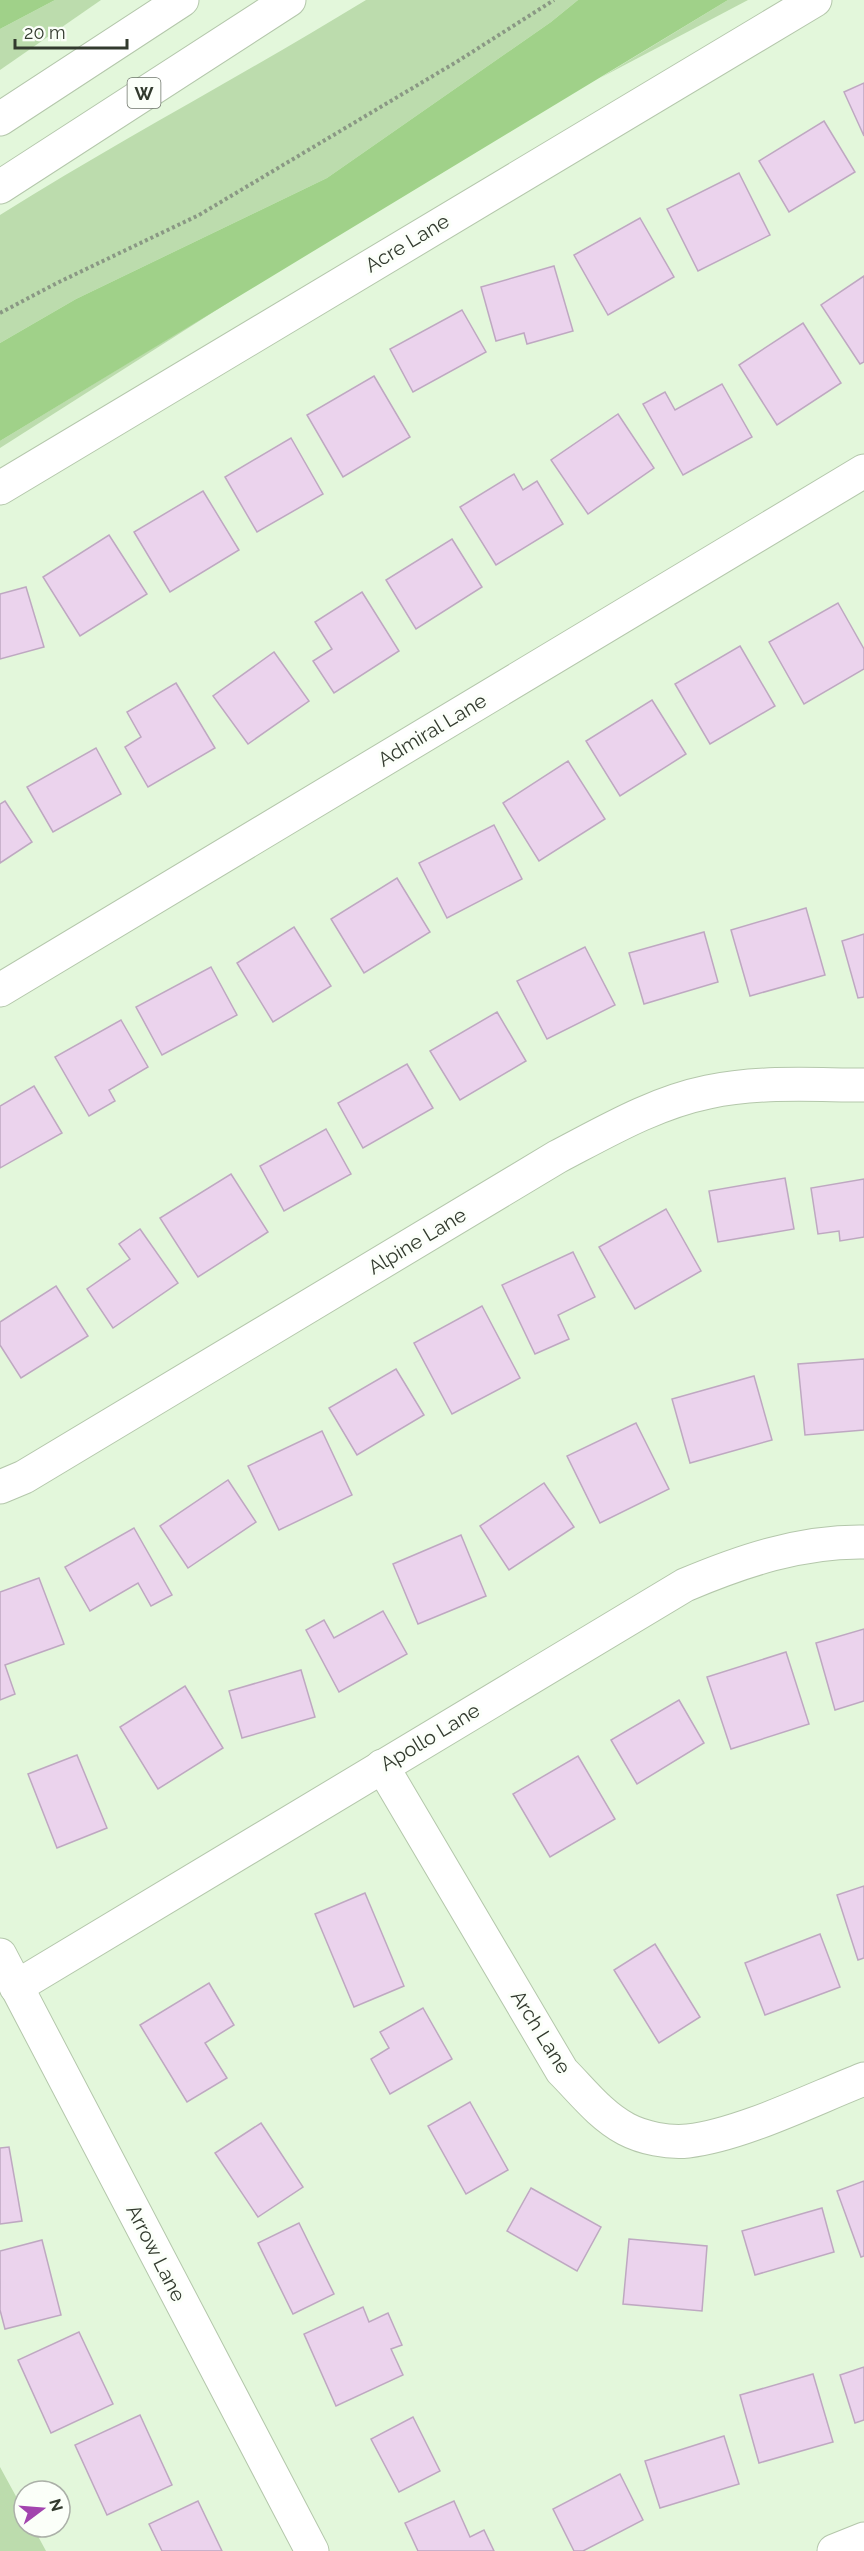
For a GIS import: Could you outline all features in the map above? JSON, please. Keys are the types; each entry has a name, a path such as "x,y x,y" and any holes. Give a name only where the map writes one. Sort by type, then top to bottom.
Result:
{"main road":[{"path":"0,119 182,0"},
{"name":"W","path":"0,187 289,0"},
{"name":"Acre Lane","path":"0,488 815,0"},
{"name":"Admiral Lane","path":"0,990 864,471"},
{"name":"Alpine Lane","path":"0,1486 24,1477 557,1157 635,1116 717,1090 755,1086 864,1085"},
{"name":"Apollo Lane","path":"16,1987 685,1585 735,1563 776,1552 864,1542"},
{"name":"Arch Lane","path":"382,1766 562,2071 603,2113 627,2130 652,2139 687,2141 741,2128 864,2079"},
{"name":"Arrow Lane","path":"0,1955 312,2551"},
{"path":"834,2551 864,2539"}],"path":[{"path":"0,313 199,215 458,61 554,0"}],"green space":[{"path":"0,0 55,0 0,29"},
{"path":"55,0 101,0 0,70 0,29"},
{"path":"366,0 578,0 551,22 327,178 76,299 0,343 0,215"},
{"path":"578,0 728,0 0,441 0,343 76,299 327,178 551,22"},
{"path":"728,0 748,0 600,78"},
{"path":"240,295 0,448 0,441"},
{"path":"0,2467 12,2489 12,2539 40,2539 46,2551 0,2551"}],"building":[{"path":"864,83 864,136 844,92"},
{"path":"824,121 855,172 789,212 759,161"},
{"path":"739,173 770,235 698,271 667,209"},
{"path":"640,218 674,277 608,315 574,255"},
{"path":"554,266 573,331 527,344 524,333 496,341 481,287"},
{"path":"864,276 864,362 860,364 821,305"},
{"path":"462,310 486,352 413,392 390,349"},
{"path":"803,323 841,383 777,425 739,365"},
{"path":"374,376 410,437 343,477 307,415"},
{"path":"722,384 752,437 683,475 643,404 665,392 675,410"},
{"path":"618,414 654,468 588,514 551,460"},
{"path":"291,438 323,494 257,532 225,477"},
{"path":"514,474 523,490 537,481 563,524 496,565 460,507"},
{"path":"203,491 239,550 170,592 134,532"},
{"path":"109,535 147,594 80,636 43,577"},
{"path":"452,539 482,587 416,629 386,580"},
{"path":"26,587 44,647 0,659 0,594"},
{"path":"362,592 399,651 334,693 313,661 332,649 315,622"},
{"path":"838,603 864,649 864,669 804,704 769,642"},
{"path":"740,646 775,706 710,744 675,684"},
{"path":"274,652 309,701 248,744 213,696"},
{"path":"176,683 215,748 148,787 125,747 141,737 127,712"},
{"path":"652,700 686,754 620,796 586,741"},
{"path":"96,748 121,794 53,832 27,787"},
{"path":"568,761 605,819 539,861 503,803"},
{"path":"5,801 32,842 0,863 0,804"},
{"path":"494,825 522,879 447,918 419,863"},
{"path":"397,878 430,932 364,973 331,919"},
{"path":"806,908 825,975 750,996 731,930"},
{"path":"294,927 331,986 273,1022 237,963"},
{"path":"704,932 718,982 644,1004 629,953"},
{"path":"864,934 864,997 858,998 842,941"},
{"path":"585,947 615,1005 547,1039 517,981"},
{"path":"211,967 237,1015 162,1055 136,1007"},
{"path":"497,1012 526,1061 460,1100 430,1051"},
{"path":"121,1020 148,1067 109,1090 115,1101 89,1116 55,1057"},
{"path":"407,1064 433,1108 363,1148 338,1103"},
{"path":"34,1086 62,1133 0,1168 0,1106"},
{"path":"326,1129 351,1174 284,1211 260,1166"},
{"path":"231,1174 268,1232 198,1277 160,1218"},
{"path":"785,1178 794,1229 718,1242 709,1191"},
{"path":"864,1179 864,1237 840,1241 839,1231 818,1234 811,1188"},
{"path":"666,1209 701,1271 635,1309 599,1247"},
{"path":"140,1229 178,1283 113,1328 87,1289 130,1259 119,1244"},
{"path":"573,1252 595,1297 558,1315 569,1339 535,1354 502,1285"},
{"path":"56,1286 88,1336 21,1378 0,1345 0,1322"},
{"path":"482,1306 520,1378 452,1414 414,1343"},
{"path":"864,1359 864,1430 805,1435 798,1364"},
{"path":"396,1369 424,1415 357,1455 329,1408"},
{"path":"754,1376 772,1440 690,1463 672,1399"},
{"path":"636,1423 669,1489 600,1523 567,1456"},
{"path":"322,1431 352,1495 279,1530 248,1466"},
{"path":"228,1480 256,1522 188,1568 160,1526"},
{"path":"544,1483 574,1527 509,1570 480,1526"},
{"path":"134,1528 172,1595 151,1606 138,1583 90,1611 65,1567"},
{"path":"461,1535 486,1596 418,1624 393,1564"},
{"path":"39,1578 64,1644 5,1665 15,1694 0,1700 0,1592"},
{"path":"383,1611 407,1654 339,1692 306,1630 324,1620 334,1638"},
{"path":"864,1629 864,1701 835,1710 816,1643"},
{"path":"786,1652 809,1724 731,1749 707,1677"},
{"path":"301,1670 315,1717 242,1738 229,1691"},
{"path":"185,1686 223,1748 158,1789 120,1727"},
{"path":"679,1700 704,1743 637,1784 611,1740"},
{"path":"77,1755 107,1828 57,1848 28,1774"},
{"path":"578,1756 615,1819 550,1857 513,1794"},
{"path":"864,1886 864,1958 858,1960 837,1895"},
{"path":"365,1893 404,1986 354,2007 315,1914"},
{"path":"820,1934 840,1987 765,2015 745,1963"},
{"path":"655,1944 700,2017 659,2043 614,1970"},
{"path":"209,1983 234,2025 205,2043 227,2078 187,2102 140,2025"},
{"path":"423,2008 452,2059 390,2094 371,2059 389,2048 380,2032"},
{"path":"470,2102 508,2170 466,2194 428,2126"},
{"path":"261,2123 303,2187 258,2217 215,2153"},
{"path":"9,2147 22,2221 0,2224 0,2148"},
{"path":"864,2181 864,2256 861,2257 837,2191"},
{"path":"531,2188 601,2227 577,2271 507,2231"},
{"path":"822,2208 834,2252 755,2275 742,2231"},
{"path":"299,2223 334,2294 293,2314 258,2243"},
{"path":"629,2239 707,2246 702,2311 623,2304"},
{"path":"42,2240 61,2315 5,2329 0,2310 0,2251"},
{"path":"363,2307 369,2322 388,2313 402,2345 391,2349 403,2375 336,2406 304,2334"},
{"path":"79,2332 113,2404 51,2433 18,2360"},
{"path":"864,2367 864,2420 855,2423 840,2375"},
{"path":"813,2374 833,2442 759,2463 740,2395"},
{"path":"140,2415 172,2485 107,2515 75,2445"},
{"path":"413,2417 440,2471 399,2492 371,2439"},
{"path":"724,2436 739,2484 660,2508 645,2461"},
{"path":"620,2474 643,2520 583,2551 574,2551 553,2509"},
{"path":"198,2501 222,2551 162,2551 149,2524"},
{"path":"454,2501 470,2537 484,2530 494,2551 418,2551 405,2523"}]}
